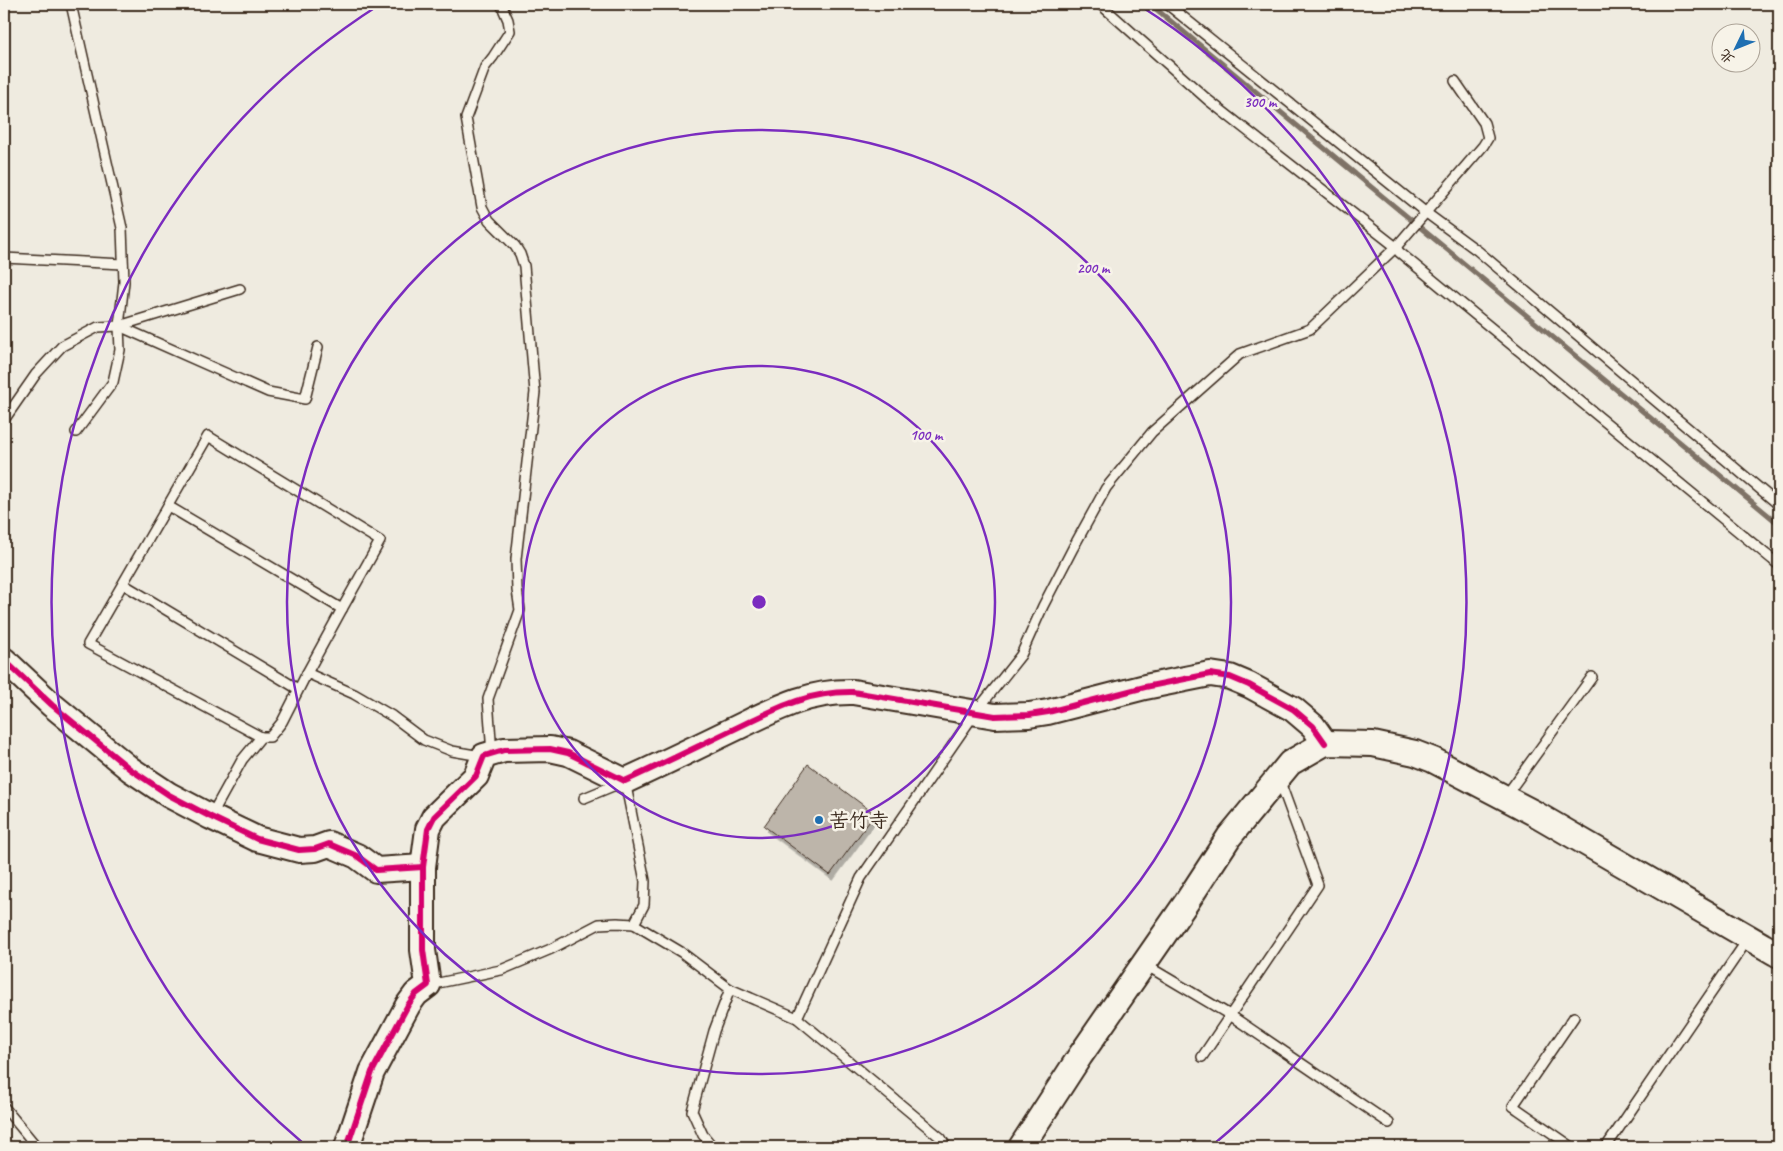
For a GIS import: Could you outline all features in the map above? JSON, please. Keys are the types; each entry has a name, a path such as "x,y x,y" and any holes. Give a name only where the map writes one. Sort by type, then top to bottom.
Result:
{"street":[{"path":"4,660 52,705 130,769 169,796 211,817 257,839 285,847 299,850 315,849 329,844 357,856 376,870 423,867"},
{"path":"347,1147 372,1072 408,1004 416,994 428,985 423,950 423,867 428,828 434,817 476,776 488,755 504,750 550,749 568,754 626,781 772,711 804,698 832,692 853,692 994,716 1048,712 1137,689 1210,674 1230,677 1243,682 1293,709 1313,726 1325,743"},
{"path":"1021,1147 1080,1056 1229,837 1290,763 1325,743 1374,744 1415,753 1505,798 1779,955"}],"lane":[{"path":"71,4 122,228 124,282 119,326 120,350 113,382 76,432"},
{"path":"307,673 354,694 392,716 424,740 452,751 488,755 488,699 520,610 516,558 535,392 524,266 515,246 489,220 482,207 466,118 485,67 510,30 501,4"},
{"path":"1100,4 1208,100 1396,247 1399,252 1779,565"},
{"path":"1168,4 1425,212 1478,251 1779,505"},
{"path":"797,1018 861,878 975,713 1021,655 1068,556 1106,488 1152,432 1240,354 1310,329 1396,247 1483,146 1488,138 1484,124 1455,81"},
{"path":"4,258 123,264"},
{"path":"4,420 36,374 62,346 98,327 119,326 240,289"},
{"path":"119,326 268,392 305,399 318,347"},
{"path":"208,436 380,541 298,689 282,722 270,737 261,737 88,644 168,506 208,436"},
{"path":"168,506 342,609"},
{"path":"123,584 298,689"},
{"path":"1505,798 1592,677"},
{"path":"211,817 242,760 261,737"},
{"path":"1202,1057 1318,885 1278,777"},
{"path":"584,798 626,781 645,881 644,905 634,924"},
{"path":"428,985 501,970 551,949 599,924 617,922 634,924 680,952 730,989 797,1018 942,1138 946,1147"},
{"path":"1606,1147 1749,938"},
{"path":"1144,964 1230,1015 1390,1123"},
{"path":"713,1147 703,1135 692,1111 714,1031 730,989"},
{"path":"1572,1147 1513,1106 1574,1017"},
{"path":"4,1106 37,1147"}],"building":[{"name":"苦竹寺","path":"808,764 875,814 830,875 764,826"}],"waterway":[{"path":"1150,4 1779,524"}],"cycle path":[{"path":"4,660 52,705 130,769 169,795 211,817 257,839 299,850 315,849 329,844 357,856 376,870 423,867"},
{"path":"347,1147 372,1072 408,1005 416,994 428,985 423,950 423,867 428,829 434,817 476,776 484,756 504,750 550,749 568,753 625,781 775,710 819,695 853,692 995,716 1029,715 1048,712 1145,687 1210,674 1230,677 1249,685 1293,709 1313,726 1325,743"}],"place":[{"name":"苦竹寺","path":"819,820"}]}
